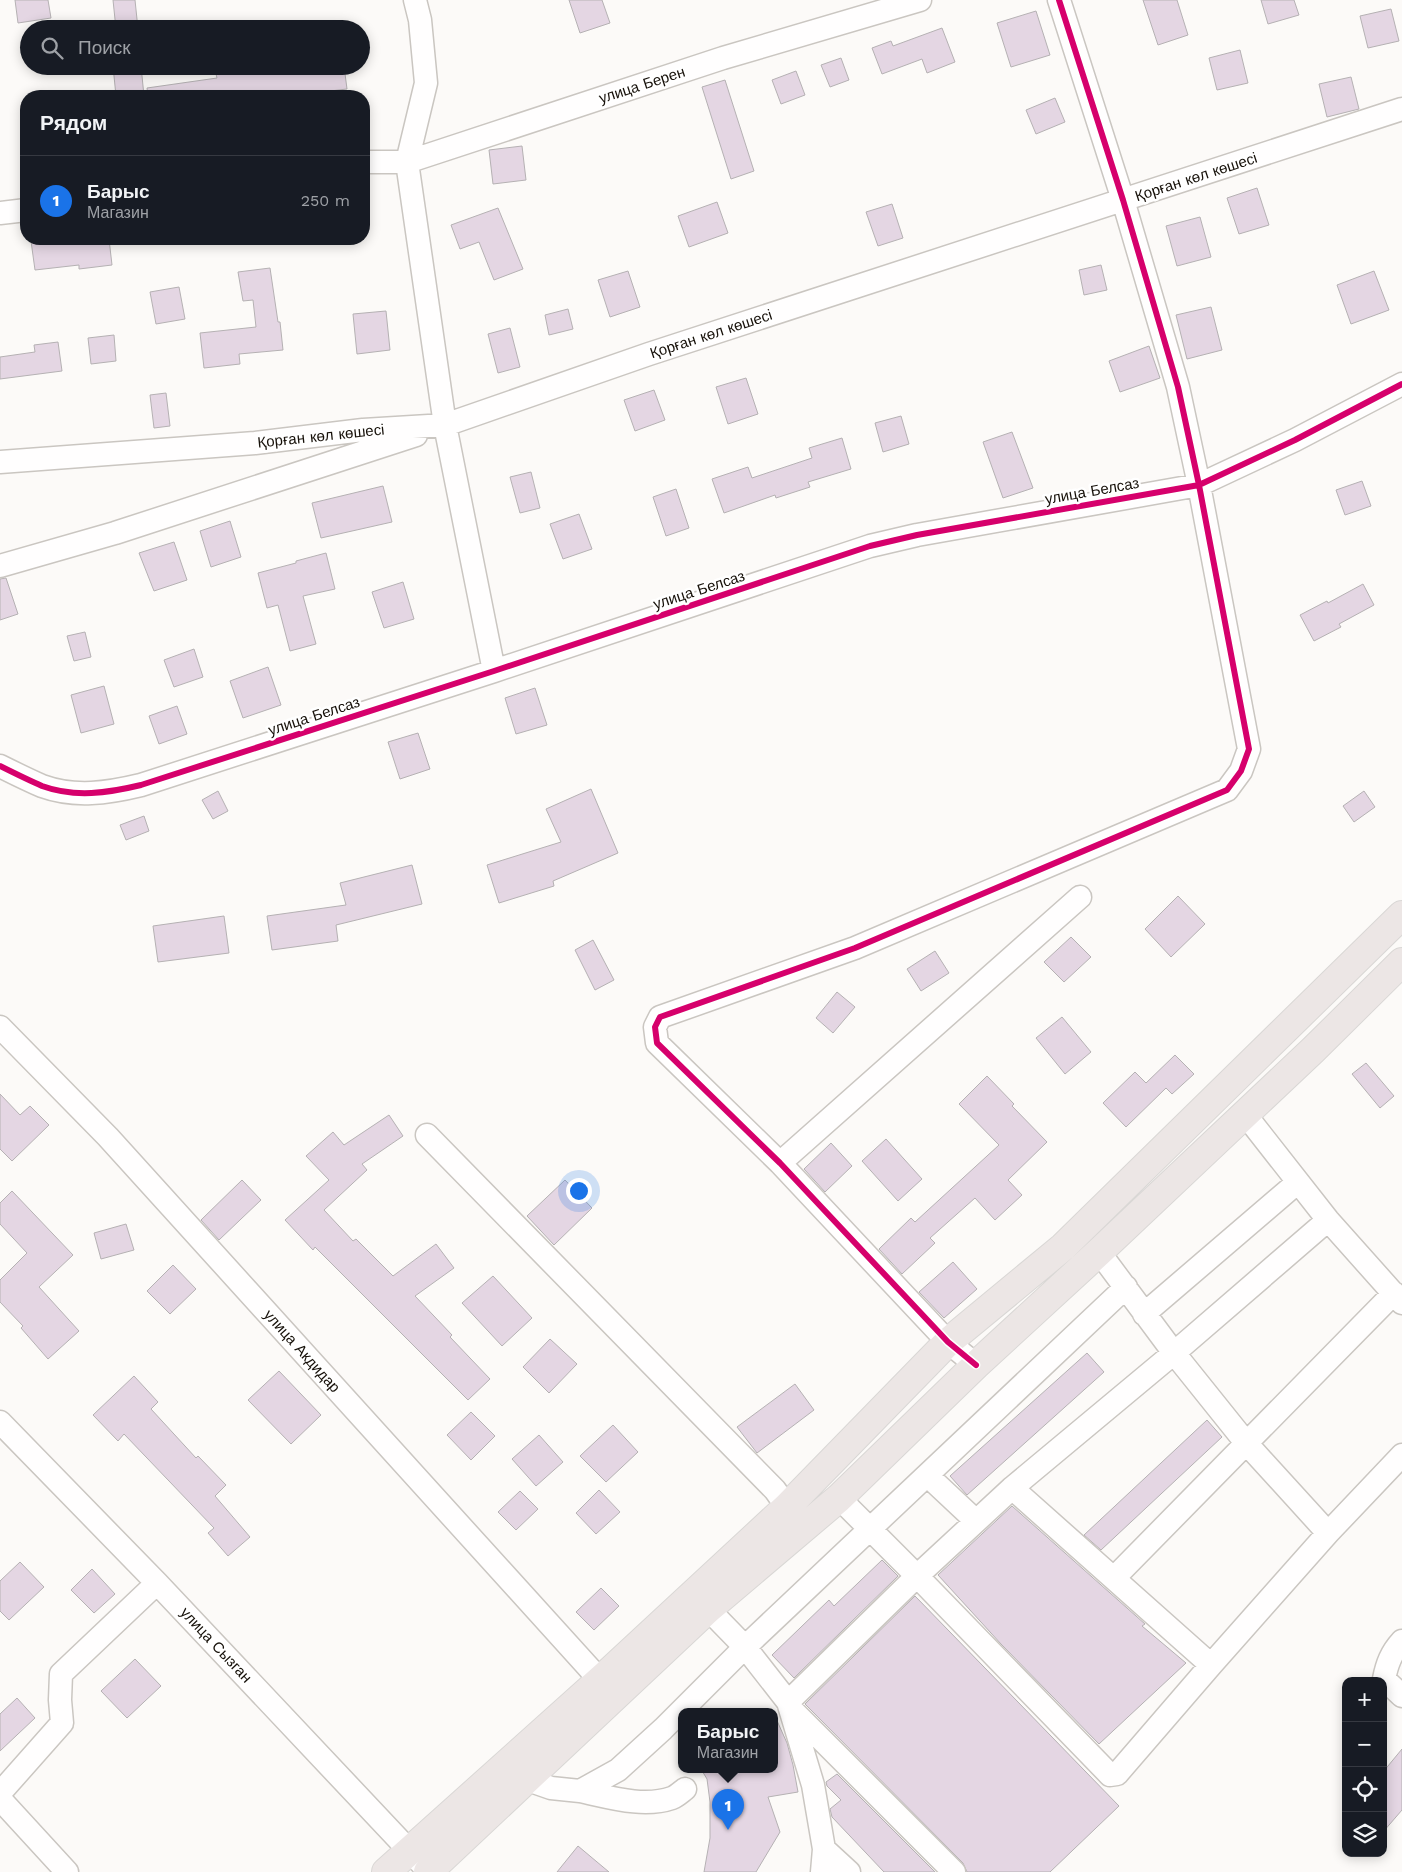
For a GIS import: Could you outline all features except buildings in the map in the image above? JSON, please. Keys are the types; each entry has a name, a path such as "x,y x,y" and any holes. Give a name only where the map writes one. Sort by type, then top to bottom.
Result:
{"main road":[{"path":"386,1872 600,1680 788,1507 948,1342 1063,1247 1402,915"},
{"path":"429,1872 708,1609 839,1498 976,1365 1313,1050 1402,962"}],"street":[{"path":"415,0 420,20 426,83 408,162 445,425 494,671"},
{"name":"улица Берен","path":"370,162 408,162 723,58 920,0"},
{"path":"976,1365 948,1342 780,1163 657,1043 655,1027 660,1017 856,948 1227,790 1241,771 1249,749 1199,485 1178,387 1123,200 1059,0"},
{"name":"Қорған көл көшесі","path":"0,462 256,443 363,430 445,425 649,354 1402,109"},
{"path":"0,213 20,211"},
{"name":"улица Белсаз","path":"0,766 42,786 85,794 113,792 141,785 494,671 870,546 917,535 1199,485 1295,440 1402,384"},
{"path":"0,566 115,533 445,425"},
{"path":"780,1163 1080,897"},
{"name":"улица Акдидар","path":"0,1027 108,1136 600,1680"},
{"path":"1114,1578 1247,1444 1398,1298 1328,1220 1244,1113"},
{"path":"427,1135 768,1483 788,1507"},
{"path":"1144,1314 1298,1182"},
{"path":"789,1706 918,1576 1012,1488 1174,1353 1328,1220"},
{"path":"1099,1252 1174,1353 1247,1444 1328,1533"},
{"path":"684,1708 745,1647 1126,1287"},
{"name":"улица Сызган","path":"0,1422 157,1583 429,1872"},
{"path":"839,1498 918,1576 1110,1775 1117,1774 1328,1533 1402,1455"},
{"path":"928,1476 976,1521"},
{"path":"1012,1488 1211,1665"},
{"path":"0,1793 62,1723 60,1700 61,1674 157,1583"},
{"path":"708,1609 745,1647 789,1706 954,1872"},
{"path":"1402,1641 1394,1650 1388,1662 1384,1679 1402,1696"},
{"path":"789,1706 813,1785 824,1849 822,1872"},
{"path":"580,1791 618,1770 678,1714"},
{"path":"528,1780 552,1788 580,1791 629,1801 658,1801 674,1797 685,1789"},
{"path":"0,1800 67,1872"},
{"path":"824,1849 849,1872"}],"cycle path":[{"path":"976,1365 948,1342 780,1163 657,1043 655,1027 660,1017 855,948 1227,790 1241,771 1249,749 1199,485 1178,387 1123,200 1059,0"},
{"path":"0,766 42,786 67,792 104,792 141,785 494,671 870,546 917,535 1199,485 1295,440 1402,384"}],"place":[{"name":"Барыс","path":"728,1830"}]}
